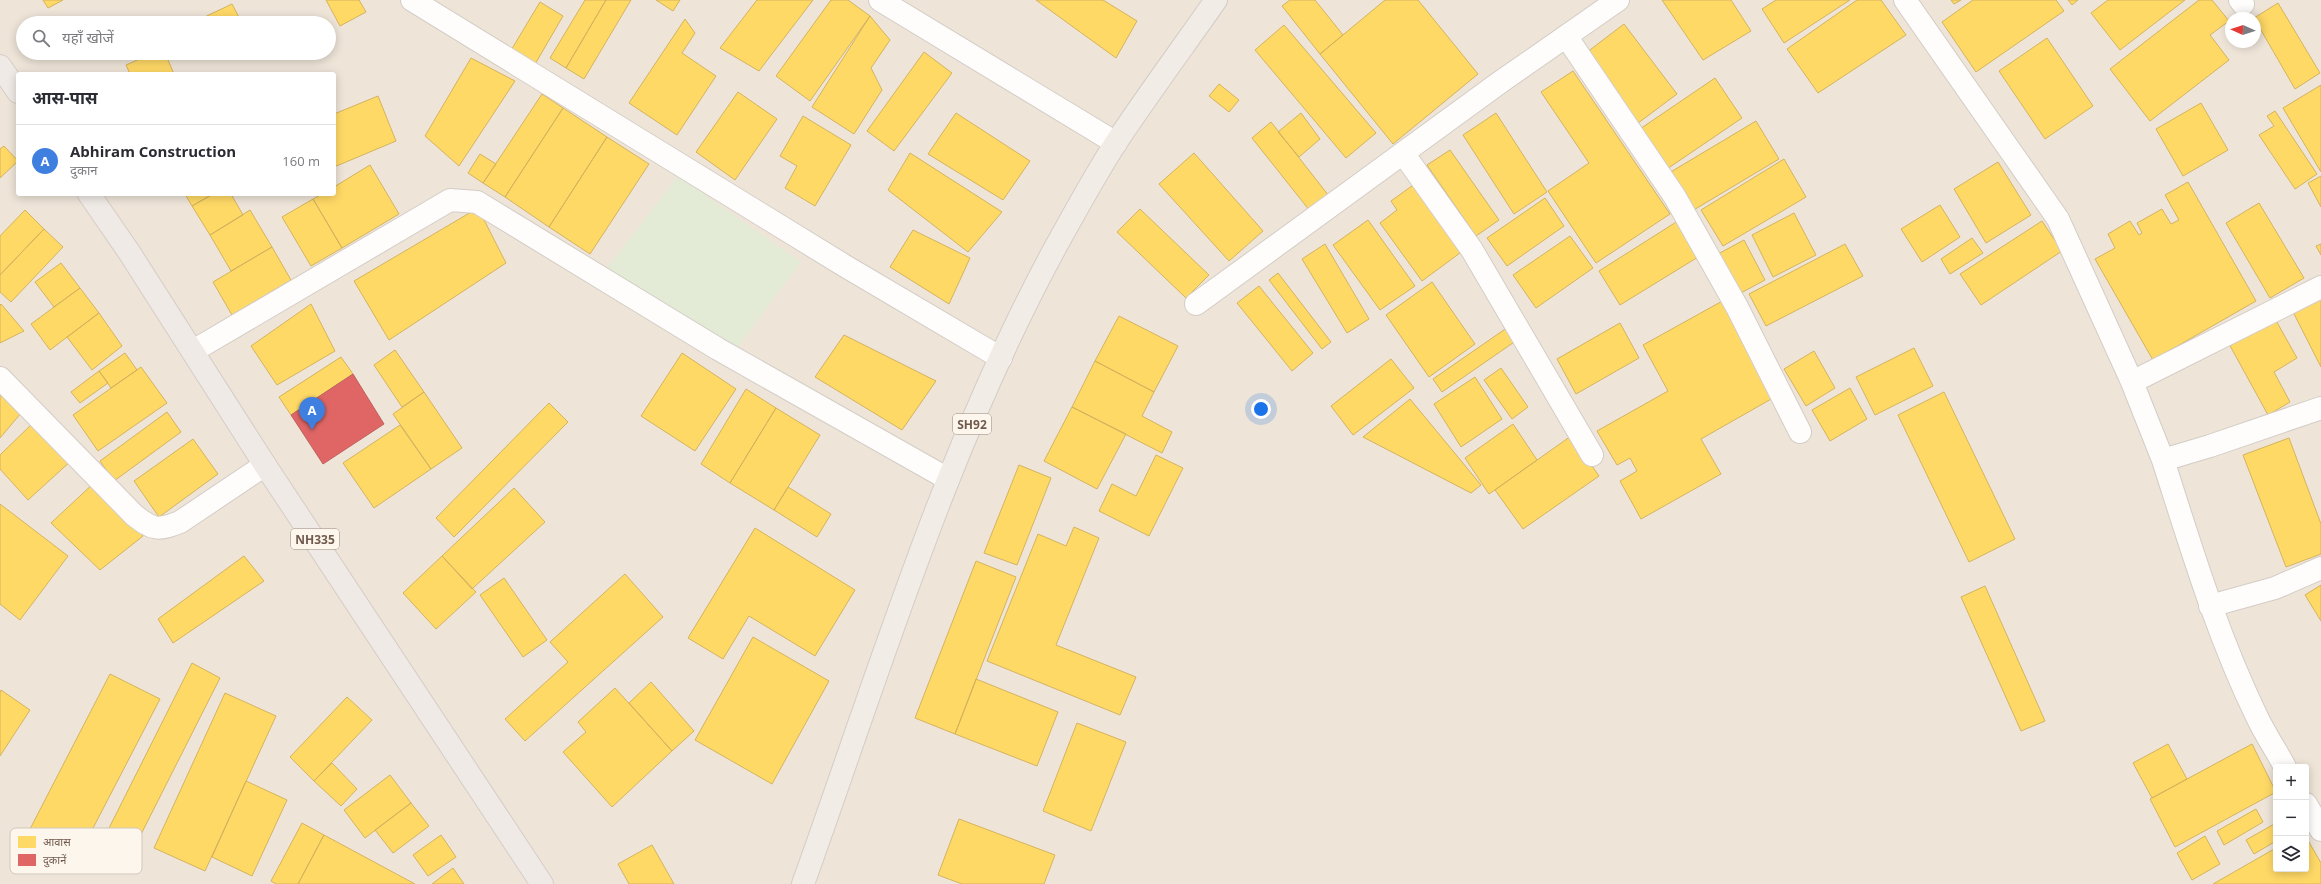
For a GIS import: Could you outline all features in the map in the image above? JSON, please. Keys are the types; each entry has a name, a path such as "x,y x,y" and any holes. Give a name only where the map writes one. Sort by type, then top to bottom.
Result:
{"highway":[{"path":"0,66 16,89"},
{"name":"NH335","path":"90,196 193,351 265,465 542,884"}],"main road":[{"name":"SH92","path":"803,884 896,618 948,479 1001,358 1055,248 1116,143 1216,0"}],"street":[{"path":"412,0 797,238 1001,358"},
{"path":"880,0 1116,143"},
{"path":"1196,304 1403,153 1618,0"},
{"path":"1905,0 2058,219 2132,382 2163,460 2210,606 2257,717 2283,764"},
{"path":"1566,36 1675,197 1737,307 1800,432"},
{"path":"1403,153 1472,250 1592,455"},
{"path":"193,351 450,200 477,202 718,349 948,479"},
{"path":"2132,382 2321,287"},
{"path":"0,378 134,515 149,527 168,527 180,522 265,465"},
{"path":"2163,460 2210,446 2321,408"},
{"path":"2210,606 2275,588 2321,568"},
{"path":"2309,809 2321,830"}],"shaded area":[{"path":"0,0 2321,0 2321,884 0,884"}],"green space":[{"path":"678,176 801,262 728,360 599,278"}],"building: आवास":[{"path":"43,0 63,0 48,8"},
{"path":"326,0 359,0 366,12 340,26 336,16"},
{"path":"585,0 606,0 566,68 550,58"},
{"path":"606,0 631,0 584,79 566,68"},
{"path":"656,0 680,0 673,11"},
{"path":"757,0 813,0 759,71 720,48"},
{"path":"831,0 848,0 870,16 810,101 776,76"},
{"path":"1036,0 1103,0 1137,21 1116,58"},
{"path":"1290,0 1315,0 1343,35 1320,54 1282,6"},
{"path":"1385,0 1418,0 1478,74 1393,144 1320,54"},
{"path":"1662,0 1731,0 1751,31 1703,60"},
{"path":"1776,0 1850,0 1784,43 1762,9"},
{"path":"1857,0 1881,0 1906,35 1818,93 1787,49"},
{"path":"1951,0 1961,0 1954,4"},
{"path":"1973,0 2056,0 2064,11 1976,72 1942,22"},
{"path":"2068,0 2078,0 2072,5"},
{"path":"2108,0 2185,0 2120,50 2091,13"},
{"path":"2199,0 2212,0 2225,16 2225,24 2210,35 2229,60 2150,121 2110,69"},
{"path":"540,2 563,16 534,66 510,52"},
{"path":"2278,3 2320,73 2295,89 2261,30 2261,14"},
{"path":"232,4 238,16 207,16"},
{"path":"870,16 890,40 871,68 882,90 854,134 812,107"},
{"path":"685,19 695,33 682,53 716,76 677,135 629,103"},
{"path":"1624,24 1677,94 1634,126 1582,56"},
{"path":"1284,25 1376,133 1346,158 1255,50"},
{"path":"2047,38 2093,106 2045,139 1999,71"},
{"path":"924,52 952,73 894,151 867,131"},
{"path":"471,58 515,81 459,166 425,136"},
{"path":"137,60 168,60 173,72 129,72 126,65"},
{"path":"1573,71 1670,214 1596,263 1548,191 1589,163 1541,92"},
{"path":"1715,78 1742,118 1667,169 1640,129"},
{"path":"1219,84 1239,100 1229,112 1209,96"},
{"path":"2321,85 2321,172 2283,108"},
{"path":"738,92 777,119 735,180 696,152"},
{"path":"542,94 563,108 505,197 483,183"},
{"path":"378,96 396,141 336,166 336,113"},
{"path":"2201,103 2228,150 2183,176 2156,129"},
{"path":"563,108 607,137 549,227 505,197"},
{"path":"2275,111 2317,174 2295,189 2259,135 2274,126 2267,116"},
{"path":"956,113 1030,161 1003,200 928,154"},
{"path":"1301,113 1320,139 1299,157 1278,132"},
{"path":"1496,113 1547,192 1514,214 1463,135"},
{"path":"803,116 851,145 815,206 785,188 797,166 780,156"},
{"path":"1756,121 1779,159 1692,211 1669,173"},
{"path":"1271,122 1329,196 1310,211 1252,138"},
{"path":"607,137 649,164 590,254 549,227"},
{"path":"4,146 16,159 16,163 0,178 0,149"},
{"path":"1450,150 1499,220 1476,236 1427,165"},
{"path":"910,153 1002,212 968,252 888,190"},
{"path":"1194,153 1263,231 1229,261 1159,184"},
{"path":"480,154 496,164 483,183 468,173"},
{"path":"1784,159 1806,197 1723,246 1701,210"},
{"path":"1998,162 2031,215 1986,243 1954,189"},
{"path":"370,165 399,214 342,248 313,199 318,196 336,196 336,186"},
{"path":"2321,176 2321,207 2308,183"},
{"path":"2188,182 2256,301 2153,360 2095,259 2115,248 2108,234 2130,221 2139,235 2142,233 2137,223 2162,209 2171,224 2179,220 2165,195"},
{"path":"1416,183 1464,250 1422,281 1380,223 1397,210 1391,201"},
{"path":"186,196 210,196 192,206"},
{"path":"210,196 232,196 243,215 210,235 192,206"},
{"path":"1545,198 1564,226 1507,266 1487,238"},
{"path":"313,199 342,248 311,266 282,217"},
{"path":"2259,203 2304,278 2270,298 2226,223"},
{"path":"1940,205 1960,237 1922,262 1901,229"},
{"path":"478,208 506,263 389,340 354,281"},
{"path":"1140,209 1209,275 1186,298 1117,232"},
{"path":"25,210 44,229 0,275 0,236"},
{"path":"250,210 272,247 231,271 210,235"},
{"path":"1794,213 1816,255 1773,277 1752,235"},
{"path":"1681,219 1703,254 1620,305 1599,271"},
{"path":"1368,220 1415,286 1380,310 1333,245"},
{"path":"2042,221 2062,251 1981,305 1960,274"},
{"path":"44,229 63,247 11,302 0,292 0,275"},
{"path":"913,230 970,258 949,304 890,267"},
{"path":"1570,236 1593,268 1536,308 1513,275"},
{"path":"1972,238 1983,253 1950,274 1941,259"},
{"path":"1744,240 1765,280 1739,294 1718,254"},
{"path":"1325,244 1369,319 1347,333 1302,259"},
{"path":"1845,244 1863,276 1766,326 1749,294"},
{"path":"2321,244 2321,255 2316,246"},
{"path":"272,247 291,280 232,315 213,282"},
{"path":"61,263 80,288 54,307 35,282"},
{"path":"1278,273 1331,342 1322,349 1269,280"},
{"path":"1432,282 1475,344 1429,377 1386,315"},
{"path":"1259,286 1313,353 1292,371 1237,303"},
{"path":"80,288 99,313 50,350 31,324"},
{"path":"2321,298 2321,367 2293,312"},
{"path":"1726,299 1780,394 1701,439 1721,474 1641,519 1620,481 1637,471 1630,458 1617,465 1597,431 1668,391 1643,345"},
{"path":"1,304 24,331 0,343 0,305"},
{"path":"311,304 335,351 277,385 251,346"},
{"path":"99,313 122,346 92,370 67,337"},
{"path":"1119,316 1178,346 1154,392 1095,361"},
{"path":"2274,317 2297,358 2274,372 2290,402 2268,415 2228,342"},
{"path":"1620,323 1639,358 1576,394 1557,359"},
{"path":"1511,325 1520,338 1442,392 1433,379"},
{"path":"844,335 936,381 902,430 815,377"},
{"path":"1914,348 1933,386 1875,415 1856,377"},
{"path":"395,350 424,392 402,407 374,365"},
{"path":"1814,351 1835,388 1806,406 1784,369"},
{"path":"125,353 137,370 111,388 99,371"},
{"path":"682,353 736,389 695,451 641,416"},
{"path":"341,357 353,374 291,415 279,397"},
{"path":"1391,359 1414,388 1353,435 1331,406"},
{"path":"1095,361 1154,392 1142,416 1172,432 1162,453 1072,407"},
{"path":"141,367 167,403 98,451 73,415"},
{"path":"1501,368 1528,407 1512,419 1484,380"},
{"path":"99,371 108,383 80,403 71,392"},
{"path":"1475,377 1502,419 1461,447 1434,404"},
{"path":"1850,388 1867,419 1830,441 1812,410"},
{"path":"746,389 776,408 730,483 701,464"},
{"path":"424,392 462,448 431,469 393,414"},
{"path":"1944,392 2015,539 1969,562 1898,415"},
{"path":"0,394 21,413 0,438"},
{"path":"1410,399 1481,485 1471,493 1363,437"},
{"path":"549,403 568,422 454,537 436,518"},
{"path":"1072,407 1126,434 1097,489 1044,461"},
{"path":"776,408 820,435 774,510 730,483"},
{"path":"167,412 181,432 114,481 100,461"},
{"path":"34,422 73,459 28,500 0,469 0,455"},
{"path":"1513,424 1537,460 1489,494 1465,458"},
{"path":"400,425 431,469 374,508 343,463"},
{"path":"1571,436 1599,476 1523,529 1495,490"},
{"path":"2289,438 2321,524 2321,554 2286,567 2243,455"},
{"path":"193,439 218,474 159,517 134,481"},
{"path":"1156,455 1183,468 1149,536 1099,511 1112,484 1136,496"},
{"path":"1019,465 1051,478 1017,565 984,553"},
{"path":"95,482 143,536 100,570 51,523"},
{"path":"788,487 831,514 817,537 774,510"},
{"path":"514,488 545,522 472,589 442,556"},
{"path":"0,504 68,556 20,620 0,604"},
{"path":"1074,527 1099,538 1056,645 1136,677 1120,715 987,661 1038,534 1066,546"},
{"path":"755,528 855,590 815,656 749,616 723,659 688,638"},
{"path":"244,556 264,581 173,643 158,619"},
{"path":"442,556 476,592 436,629 403,593"},
{"path":"976,561 1016,577 955,734 915,718"},
{"path":"625,574 663,617 525,741 505,719 568,662 550,642"},
{"path":"504,578 547,640 523,657 480,595"},
{"path":"2321,585 2321,621 2305,595"},
{"path":"1985,586 2045,721 2021,731 1961,597"},
{"path":"753,637 829,681 772,784 695,740"},
{"path":"192,663 220,678 142,832 142,828 109,828"},
{"path":"110,674 160,699 93,828 31,828"},
{"path":"976,679 1058,712 1037,766 955,734"},
{"path":"651,682 694,731 672,751 629,703"},
{"path":"615,688 672,751 612,807 563,752 586,732 578,722"},
{"path":"1,690 30,710 0,756 0,693"},
{"path":"225,693 276,716 205,871 154,848"},
{"path":"347,697 372,720 314,781 290,757"},
{"path":"1077,723 1126,742 1091,831 1043,811"},
{"path":"2168,744 2187,779 2152,798 2133,763"},
{"path":"2252,744 2273,786 2273,794 2175,847 2150,799"},
{"path":"332,763 357,789 341,806 314,781"},
{"path":"390,775 411,803 365,838 344,810"},
{"path":"246,781 287,800 252,876 212,857"},
{"path":"411,803 429,826 393,853 375,830"},
{"path":"2256,809 2263,822 2224,845 2217,831"},
{"path":"959,819 1055,855 1044,884 962,884 938,875"},
{"path":"302,823 324,835 298,884 276,884 271,881"},
{"path":"2273,825 2273,843 2254,854 2246,840"},
{"path":"324,835 415,884 298,884"},
{"path":"441,835 456,857 428,876 413,855"},
{"path":"2205,836 2220,864 2192,880 2177,853"},
{"path":"2309,842 2321,863 2321,884 2213,884 2273,850 2273,872 2309,872"},
{"path":"652,845 674,884 629,884 618,864"},
{"path":"453,868 464,884 432,884"}],"building: दुकानें":[{"path":"353,374 384,424 323,464 291,415"}],"place":[{"name":"Abhiram Construction","path":"312,430"}]}
